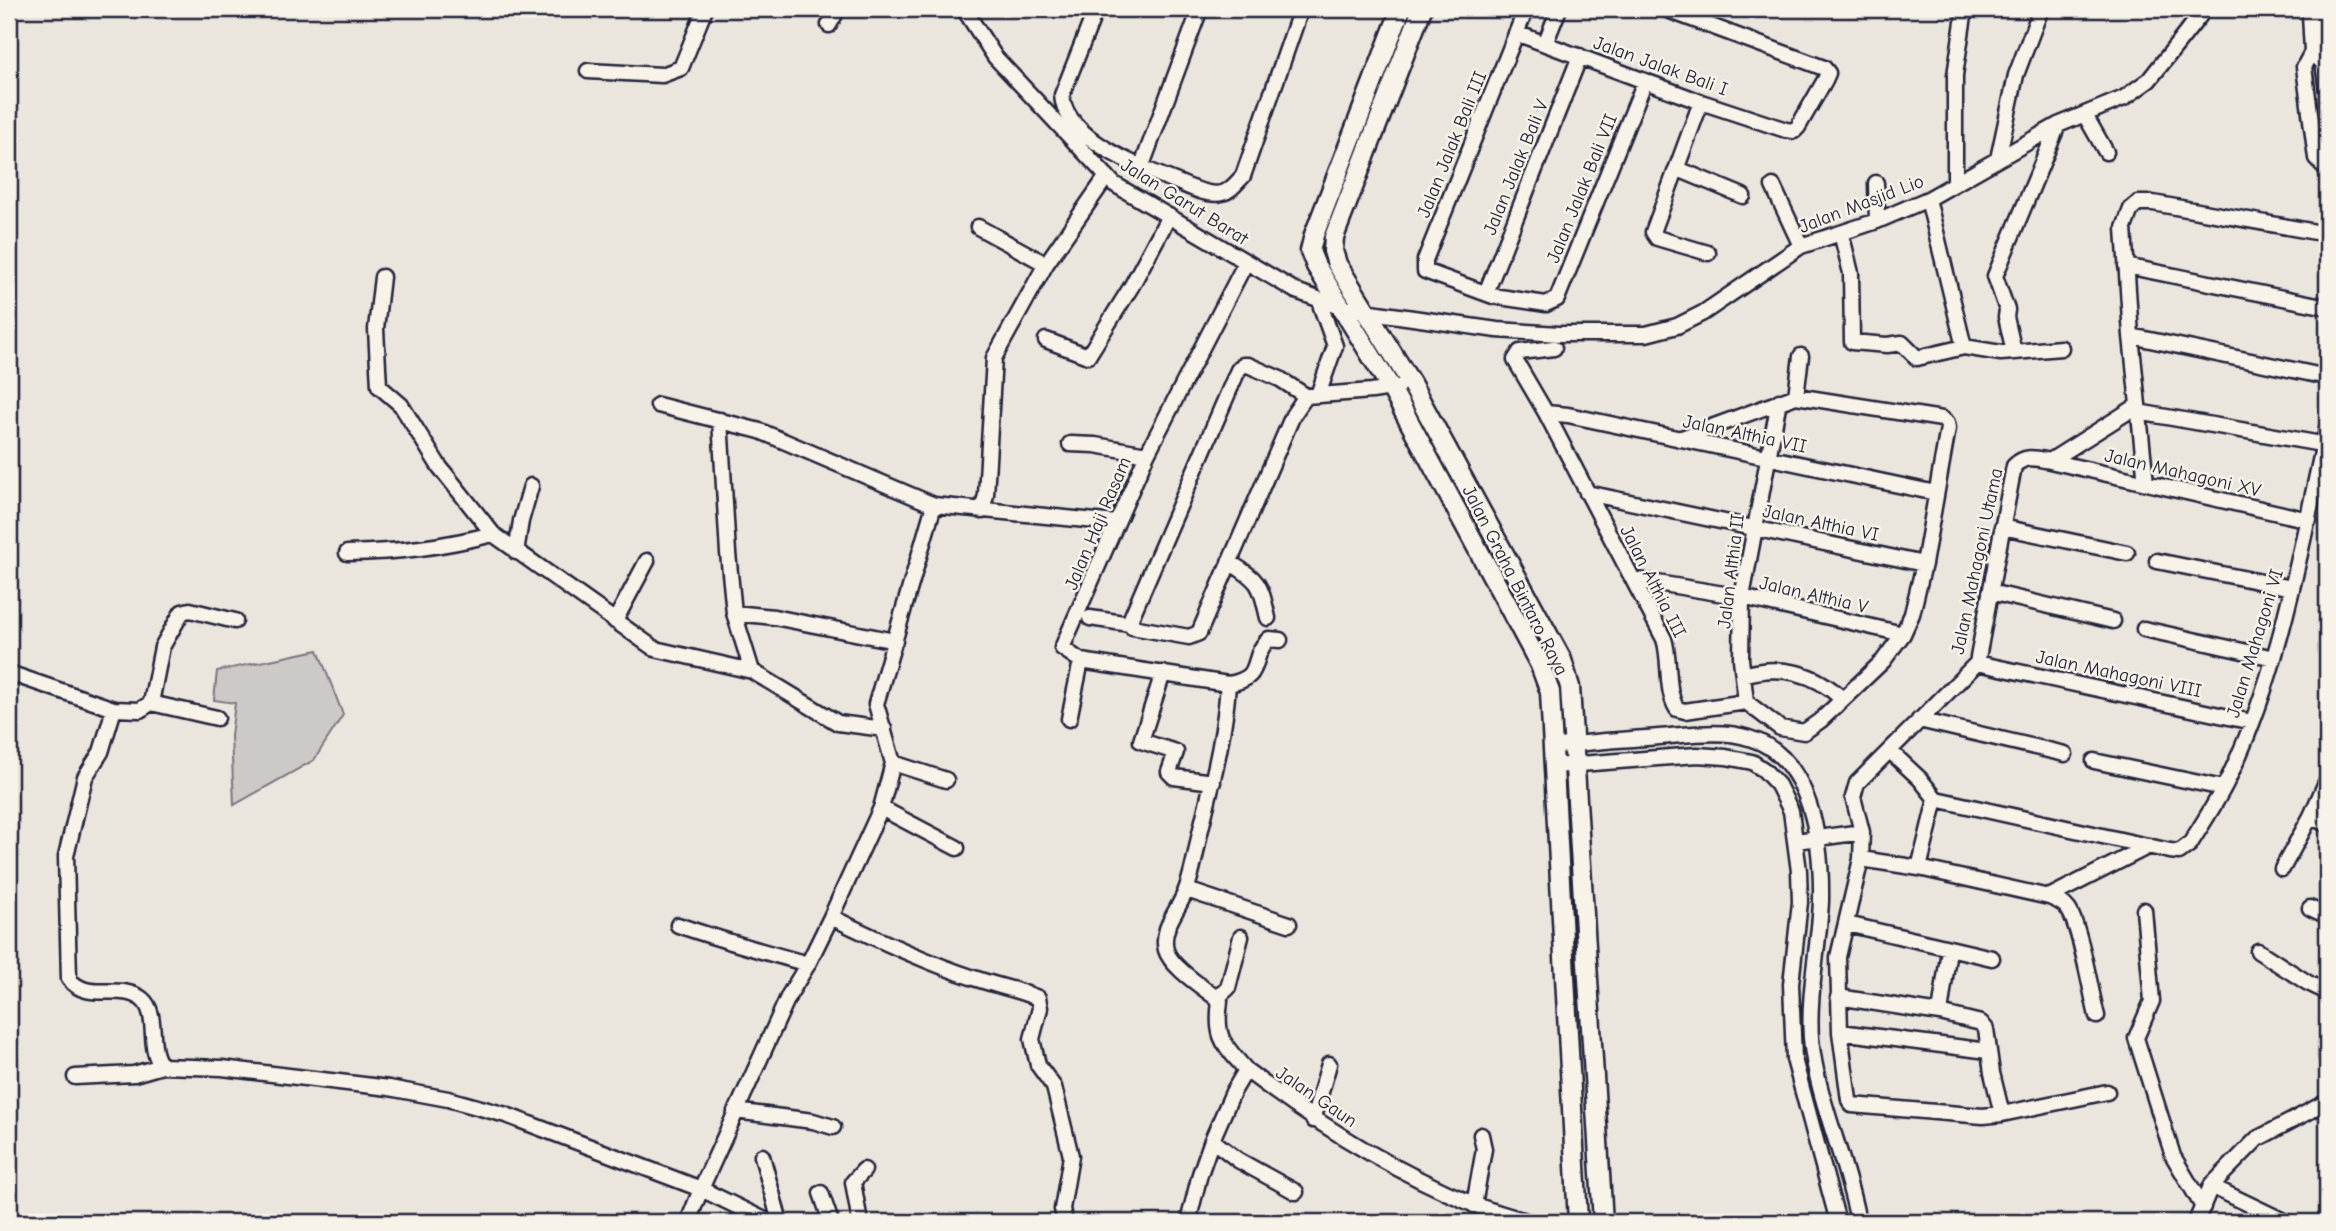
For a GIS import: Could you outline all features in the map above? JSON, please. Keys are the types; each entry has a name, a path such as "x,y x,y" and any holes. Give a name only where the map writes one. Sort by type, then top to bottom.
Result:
{"main road":[{"name":"Jalan Graha Bintaro Raya","path":"1401,9 1310,251 1316,266 1391,388 1540,665 1550,692 1578,1222"},
{"name":"Jalan Graha Bintaro Raya","path":"1422,9 1334,237 1334,251 1337,264 1411,383 1562,660 1570,687 1603,1222"},
{"path":"1373,82 1391,89"}],"street":[{"path":"589,71 662,75 681,68 705,9"},
{"path":"829,25 838,9"},
{"name":"Jalan Garut Barat","path":"964,9 995,57 1114,184 1296,291 1343,308 1366,311"},
{"path":"1096,9 1064,88 1063,103 1074,122 1108,152 1188,187 1215,194 1224,193 1243,176 1301,9"},
{"path":"1141,167 1200,9"},
{"name":"Jalan Jalak Bali III","path":"1486,293 1434,276 1425,271 1425,260 1526,9"},
{"path":"1545,44 1559,9"},
{"name":"Jalan Jalak Bali I","path":"1516,33 1701,102 1794,131 1798,127 1828,73 1824,68 1665,9"},
{"path":"1955,183 1955,75 1965,9"},
{"path":"1998,159 2016,75 2041,9"},
{"name":"Jalan Masjid Lio","path":"1366,311 1497,330 1559,334 1646,334 1677,326 1703,313 1801,246 1877,221 1928,199 2058,125 2124,99 2149,80 2205,9"},
{"path":"2310,14 2312,52 2304,67 2316,158 2327,170"},
{"path":"2312,52 2323,63 2327,90"},
{"name":"Jalan Jalak Bali V","path":"1486,293 1580,56"},
{"name":"Jalan Jalak Bali VII","path":"1486,293 1546,304 1557,299 1645,81"},
{"path":"1701,102 1653,232 1657,238 1708,253"},
{"path":"2085,115 2106,152"},
{"path":"2014,352 2006,317 2007,310 1995,276 2058,125"},
{"path":"1678,169 1743,196"},
{"path":"982,511 986,495 995,383 994,358 1046,264 1107,176"},
{"path":"1876,183 1877,221"},
{"path":"1773,186 1801,246"},
{"path":"1928,199 1964,346"},
{"path":"2146,483 2137,409 2126,266 2124,228 2131,209 2138,203 2153,203 2327,234"},
{"path":"1046,340 1088,356 1131,286 1169,216"},
{"path":"978,227 1046,264"},
{"path":"1841,233 1851,273 1850,316 1854,344 1902,343 1917,358 1964,346 2001,353 2061,348"},
{"name":"Jalan Haji Rasam","path":"1081,661 1062,648 1147,454 1246,262"},
{"path":"2126,266 2327,307"},
{"path":"382,277 376,329 379,386 401,405 439,466 493,534 655,649 752,671 838,723 884,729"},
{"path":"1090,618 1189,637 1199,633 1293,415 1312,396 1335,346 1321,307"},
{"path":"2131,336 2327,377"},
{"name":"Jalan Althia III","path":"1553,348 1520,352 1515,360 1546,413 1664,639 1668,651 1672,701 1677,709 1685,711 1746,702"},
{"path":"1796,396 1801,356"},
{"path":"1130,624 1238,370 1243,365 1280,379 1312,396 1391,388 1411,383"},
{"path":"1679,439 1796,396 1942,419 1947,423 1924,564 1912,614 1903,634 1883,661 1804,732 1784,729 1746,702"},
{"name":"Jalan Althia II","path":"1746,702 1742,676 1742,597 1779,401"},
{"path":"658,405 760,431 934,505 1116,523"},
{"path":"2050,461 2137,409 2325,445"},
{"name":"Jalan Althia VII","path":"1546,413 1568,415 1936,493"},
{"path":"720,419 734,614 752,671"},
{"name":"Jalan Mahagoni VI","path":"2149,846 2179,852 2190,844 2223,788 2252,722 2274,658 2324,463 2327,429"},
{"path":"1070,444 1147,454"},
{"name":"Jalan Mahagoni Utama","path":"2002,1114 1983,1116 1852,1105 1849,1100 1840,1032 1838,957 1861,859 1862,832 1853,796 1857,783 1977,663 2014,466 2029,457 2050,461"},
{"name":"Jalan Mahagoni XV","path":"2050,461 2309,520"},
{"path":"516,552 531,486"},
{"name":"Jalan Althia VI","path":"1587,493 1924,564"},
{"path":"688,1222 735,1111 789,995 808,964 881,808 893,763 876,704 934,505"},
{"path":"2002,527 2127,553"},
{"path":"347,553 392,552 444,546 493,534"},
{"path":"615,621 647,561"},
{"path":"2157,561 2292,588"},
{"path":"1229,562 1254,577 1261,589 1268,618"},
{"name":"Jalan Althia V","path":"1633,579 1742,597 1903,634"},
{"path":"1647,606 1659,583"},
{"path":"1990,592 2113,621"},
{"path":"151,703 162,647 182,612 190,610 235,621"},
{"path":"734,614 774,617 895,641"},
{"path":"2144,629 2274,658"},
{"path":"1069,719 1081,661 1228,684 1244,681 1253,672 1264,644 1269,639 1280,640"},
{"name":"Jalan Mahagoni VIII","path":"1977,663 2252,722"},
{"path":"1742,676 1767,670 1800,673 1823,683 1842,699"},
{"path":"9,673 114,709 139,710 151,703 217,718"},
{"path":"1163,673 1141,741 1175,752 1169,772 1174,776 1213,782"},
{"path":"1228,684 1226,713 1213,782 1187,890 1165,937 1171,961 1220,1001 1217,1029 1227,1048 1246,1070"},
{"path":"114,709 101,752 85,777 66,856 69,979 76,988 84,991 131,993 143,1000 150,1009 155,1058 162,1066"},
{"path":"1920,720 2065,754"},
{"path":"1755,764 1767,746 1784,729"},
{"path":"1554,747 1574,743 1718,735 1747,737 1767,746 1793,771 1807,799 1817,838 1821,902 1812,979 1811,1037 1814,1059 1858,1222"},
{"path":"1889,751 1920,779 1936,799 2149,846"},
{"path":"1554,766 1697,755 1726,757 1755,764 1778,785 1791,811 1800,902 1791,984 1794,1059 1838,1222"},
{"path":"2094,761 2223,788"},
{"path":"893,763 946,780"},
{"path":"2282,869 2327,780"},
{"path":"1919,868 1936,799"},
{"path":"881,808 957,848"},
{"path":"2311,816 2327,825"},
{"path":"1796,841 1862,832"},
{"path":"2049,897 2149,846"},
{"path":"1861,859 1919,868 2049,897 2063,903 2070,911 2076,929 2097,1016"},
{"path":"1187,890 1289,924"},
{"path":"2310,908 2327,916"},
{"path":"2144,910 2152,1001 2136,1038 2173,1156 2203,1208"},
{"path":"831,917 970,977 1016,989 1038,998 1040,1008 1032,1039 1038,1065 1054,1087 1072,1156 1062,1209 1065,1222"},
{"path":"1847,924 1992,958"},
{"path":"678,925 720,940 808,964"},
{"path":"1217,998 1228,988 1241,937"},
{"path":"1940,1013 1949,949"},
{"path":"2258,951 2327,992"},
{"path":"1838,998 1940,1013 1981,1023 1984,1026 2002,1114 2107,1092"},
{"path":"1840,1032 1988,1051"},
{"path":"2327,1044 2327,1058"},
{"path":"1313,1120 1329,1064"},
{"path":"75,1077 134,1074 162,1066 236,1070 389,1088 448,1099 506,1115 701,1189 769,1222"},
{"name":"Jalan Gaun","path":"1188,1222 1212,1140 1246,1070 1313,1120 1395,1168 1474,1205 1529,1222"},
{"path":"2196,1222 2211,1186 2257,1139 2327,1102"},
{"path":"735,1111 813,1121 833,1127"},
{"path":"1474,1205 1484,1149 1481,1135"},
{"path":"1212,1140 1238,1160 1296,1192"},
{"path":"762,1156 780,1222"},
{"path":"860,1222 853,1182 864,1170"},
{"path":"2211,1186 2286,1222"},
{"path":"821,1193 831,1222"}],"shaded area":[{"path":"318,650 343,715 314,760 234,805 231,736 235,703 214,700 217,671"}]}
